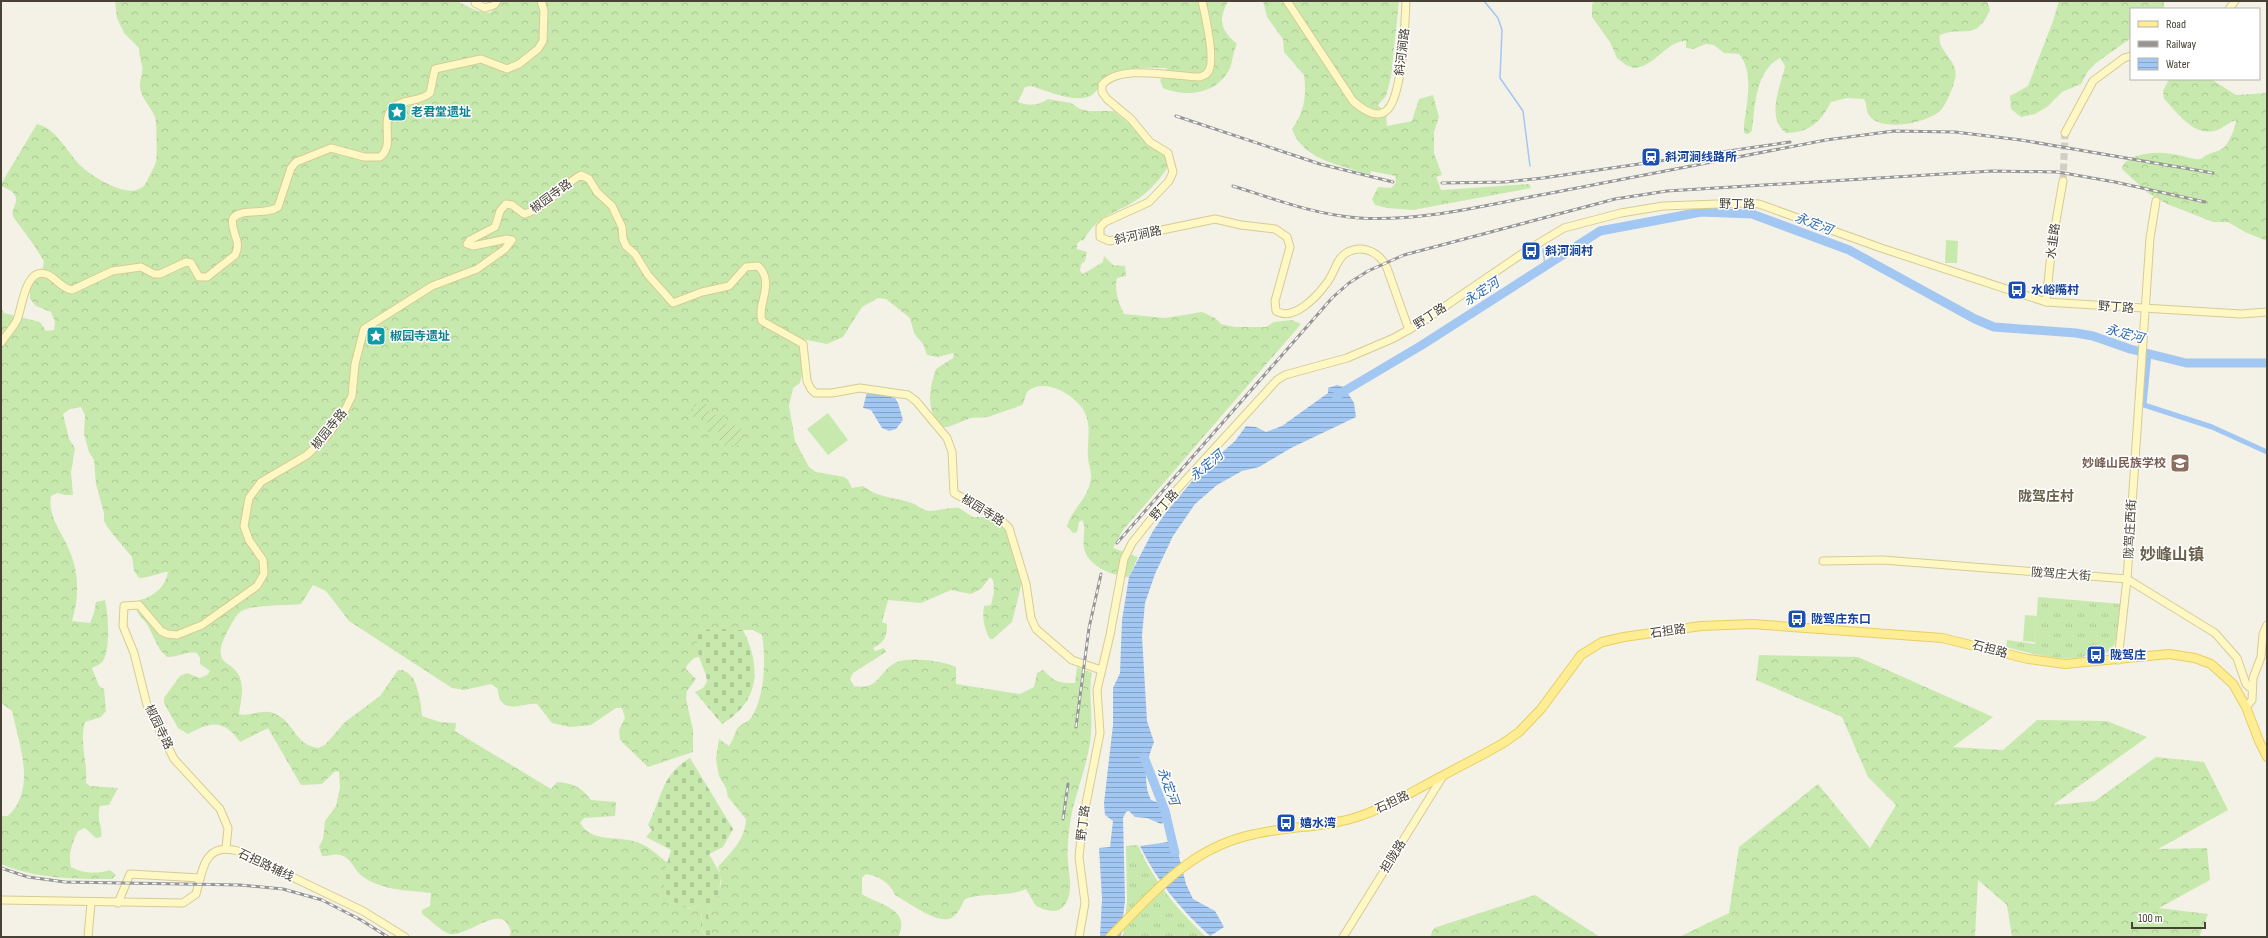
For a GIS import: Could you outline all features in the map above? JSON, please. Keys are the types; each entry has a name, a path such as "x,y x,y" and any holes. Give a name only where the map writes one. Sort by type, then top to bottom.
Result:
{"main road":[{"name":"石担路","path":"1110,937 1174,873 1192,859 1234,839 1257,833 1337,823 1357,817 1392,803 1505,742 1519,732 1542,709 1581,655 1602,642 1624,637 1702,626 1752,624 1942,638 2049,662 2079,663 2169,654 2195,658 2211,664 2222,672 2233,684 2246,707 2267,757"}],"street":[{"path":"474,1 485,8 494,5 497,1"},
{"path":"1,343 18,318 24,292 29,283 36,276 42,273 50,276 60,285 72,290 112,271 141,267 154,274 160,274 186,262 191,263 200,277 207,277 238,251 238,242 232,225 233,218 240,214 269,211 278,207 291,168 296,162 331,148 364,157 380,157 387,150 390,111 397,104 419,98 430,93 435,69 481,59 507,68 519,64 538,49 543,42 544,11 541,1"},
{"name":"斜河涧路","path":"1202,1 1208,28 1211,66 1206,74 1200,77 1160,73 1128,74 1112,78 1102,85 1102,92 1107,99 1125,114 1150,142 1168,153 1173,172 1169,181 1149,202 1105,222 1100,227 1100,237 1109,241 1215,219 1241,225 1275,228 1287,237 1290,248 1275,301 1276,311 1285,314 1296,311 1312,299 1327,283 1345,254 1358,249 1371,251 1383,260 1387,268 1408,330"},
{"name":"斜河涧路","path":"1287,1 1353,101 1370,112 1379,114 1385,112 1389,108 1400,73 1406,1"},
{"path":"2065,133 2093,81 2124,58 2130,56"},
{"name":"椒园寺路","path":"226,848 228,828 220,809 174,759 147,705 134,653 123,626 124,606 140,605 161,631 167,634 177,635 202,625 257,586 264,574 263,560 249,540 244,526 249,498 261,482 307,455 326,437 343,414 352,396 357,358 364,329 432,286 476,269 505,248 512,240 507,239 474,246 467,244 470,240 495,227 500,211 506,204 512,205 524,214 530,213 546,203 580,175 589,179 597,192 612,206 622,227 623,239 626,246 635,254 648,276 673,303 702,292 729,286 746,267 758,266 761,268 766,288 761,310 762,321 803,344 807,381 815,393 832,393 851,389 867,389 908,395 916,401 947,438 952,452 954,493 998,516 1011,532 1026,584 1033,624 1072,660 1101,670"},
{"name":"水韭路","path":"2046,302 2052,244 2062,181"},
{"name":"陇驾庄西街","path":"2118,660 2127,579 2150,238 2156,201"},
{"name":"野丁路","path":"1080,937 1085,903 1079,857 1082,819 1099,744 1100,733 1097,690 1110,635 1124,559 1132,542 1165,502 1276,380 1295,371 1347,358 1408,330 1516,257 1564,228 1621,213 1663,206 1746,202 1771,208 1881,248 2046,302 2146,310 2241,314 2267,312"},
{"name":"陇驾庄大街","path":"1823,561 1883,560 2127,579 2215,633 2237,658 2246,684 2252,689"},
{"path":"2246,707 2252,700 2253,678 2261,657 2264,628 2267,625"},
{"name":"担陇路","path":"1343,937 1443,775"},
{"name":"石担路辅线","path":"1,900 91,903 183,903 196,894 203,868 210,856 217,849 226,848 238,851 363,912 405,937"},
{"path":"118,903 130,874 200,878"},
{"path":"88,937 91,903"}],"green space":[{"path":"115,1 457,1 475,10 490,13 502,1 1228,1 1223,14 1222,24 1227,34 1237,44 1230,68 1225,77 1218,84 1210,88 1201,92 1192,93 1172,91 1163,88 1160,80 1164,77 1167,68 1134,68 1118,71 1111,75 1105,79 1094,94 1088,97 1067,97 1031,86 1025,87 1018,102 1034,105 1048,99 1071,103 1080,109 1089,111 1114,111 1134,128 1149,145 1162,151 1167,160 1167,168 1149,190 1125,207 1103,218 1096,224 1083,241 1081,240 1077,244 1077,249 1087,252 1085,261 1081,264 1080,271 1083,274 1103,262 1104,256 1113,265 1125,266 1126,276 1117,278 1116,283 1119,301 1124,314 1165,318 1202,312 1215,318 1221,324 1235,327 1266,327 1274,322 1292,320 1301,324 1123,530 1113,548 1138,557 1129,577 1116,575 1102,569 1090,560 1084,548 1084,526 1082,520 1079,522 1077,532 1073,533 1067,526 1087,492 1091,478 1088,457 1089,431 1087,420 1086,415 1077,402 1061,391 1052,387 1035,387 1027,392 1022,405 988,417 971,418 948,427 942,427 933,414 930,392 936,369 953,358 954,353 938,357 927,355 923,344 914,333 910,318 886,299 878,298 862,307 843,337 827,344 802,339 802,374 800,383 793,388 789,406 795,441 809,467 816,472 844,477 848,480 852,488 863,486 874,493 912,503 929,511 959,508 973,517 993,517 1008,531 1022,582 1012,622 993,639 990,639 983,619 984,606 991,605 994,592 993,580 990,577 981,589 971,594 951,590 921,603 888,600 882,622 887,624 886,635 883,641 873,648 875,651 884,648 886,652 853,673 850,679 854,686 869,686 878,680 889,667 895,663 908,660 934,661 956,667 956,684 1020,694 1034,687 1037,673 1043,670 1057,681 1064,683 1075,683 1077,667 1092,673 1090,688 1090,745 1073,807 1069,831 1068,862 1070,890 1064,906 1061,909 1054,911 1036,906 1026,889 1018,892 965,899 959,911 953,917 940,919 924,912 895,895 893,890 883,880 866,874 862,878 862,894 891,909 897,914 901,920 901,927 898,937 713,937 708,918 709,911 720,888 721,875 718,867 737,845 743,833 746,819 728,797 726,788 719,776 716,759 719,739 729,746 738,727 751,718 756,710 759,700 762,689 764,655 762,635 753,630 696,630 699,657 694,658 687,665 686,669 696,679 687,691 686,699 693,730 693,752 648,767 620,740 619,730 625,718 622,708 616,708 591,725 570,727 552,723 537,704 508,706 504,704 500,700 497,688 491,684 464,690 452,688 349,621 326,591 313,585 301,604 260,606 245,609 240,612 234,619 227,632 221,649 223,659 237,673 242,684 239,714 247,715 264,712 273,713 286,721 304,742 310,746 318,748 325,745 345,722 380,696 398,670 403,670 413,678 417,686 422,716 440,722 456,723 455,731 551,789 557,782 568,783 576,786 591,800 616,802 615,816 584,818 580,823 586,830 599,837 631,840 643,844 668,863 664,880 666,892 675,901 690,909 694,909 698,903 702,907 701,927 707,937 509,937 511,933 507,923 501,919 494,919 458,933 447,933 422,914 422,910 430,906 431,893 395,889 378,885 362,876 344,856 336,854 322,856 319,847 323,839 325,821 336,806 340,787 339,771 334,772 322,784 301,785 268,728 240,742 228,729 217,724 204,727 188,734 178,728 164,703 164,698 180,676 187,673 200,678 207,675 210,671 200,664 200,658 197,653 167,657 160,650 147,624 136,609 137,601 148,597 161,587 168,572 139,578 134,571 132,557 111,532 104,521 104,513 96,484 94,460 89,452 84,434 85,415 81,407 70,409 63,414 69,439 75,448 71,472 73,495 57,493 51,496 50,503 55,521 71,554 76,573 77,592 75,611 72,621 90,623 96,602 105,600 108,622 106,655 100,664 92,668 99,686 104,689 106,711 101,717 85,722 83,730 83,745 86,783 90,786 118,788 109,805 100,806 99,819 101,837 96,838 85,828 78,831 71,849 70,862 71,867 80,871 95,873 110,870 116,875 112,879 56,877 28,873 1,864 1,816 8,816 17,805 22,793 24,766 12,711 1,703 1,308 4,313 40,322 46,331 54,330 55,322 51,312 36,306 30,299 30,291 26,287 42,272 44,262 34,245 14,218 13,210 16,198 14,194 10,190 1,186 1,184 37,124 51,131 83,168 106,183 125,190 134,190 142,188 147,181 156,162 156,120 141,91 140,84 142,69 139,48 124,33 117,18"},
{"path":"1263,1 1399,1 1391,77 1386,96 1378,105 1386,114 1387,126 1412,121 1419,99 1433,95 1439,117 1434,132 1434,153 1442,175 1436,177 1441,190 1529,184 1531,188 1413,210 1387,208 1375,205 1372,199 1378,187 1391,188 1396,183 1395,176 1371,171 1370,175 1325,160 1314,155 1297,140 1292,129 1304,104 1304,75 1284,52 1283,39 1267,17"},
{"path":"1595,1 1987,1 1990,10 1984,20 1974,30 1948,32 1940,35 1941,46 1954,66 1956,72 1948,99 1941,110 1935,115 1915,122 1892,125 1873,119 1868,113 1864,99 1847,98 1831,102 1818,121 1808,128 1801,131 1786,133 1776,119 1775,110 1785,66 1780,58 1772,64 1761,80 1756,100 1752,131 1748,134 1744,133 1748,99 1747,70 1739,54 1724,53 1714,45 1706,44 1693,49 1686,48 1686,41 1672,45 1648,63 1641,67 1634,68 1626,65 1617,58 1610,42 1592,17 1592,4"},
{"path":"2059,1 2164,1 2164,8 2130,8 2130,39 2096,63 2088,71 2081,84 2062,92 2047,107 2035,114 2021,117 2011,109 2010,96 2028,86 2053,21"},
{"path":"2168,80 2213,80 2236,95 2267,93 2267,241 2245,232 2228,222 2213,222 2167,204 2148,193 2122,169 2123,165 2128,160 2140,155 2152,153 2165,153 2201,159 2208,154 2220,150 2229,141 2236,120 2220,129 2211,131 2203,131 2195,128 2181,118 2164,99 2163,91"},
{"path":"1946,240 1958,241 1957,263 1945,263"},
{"path":"693,404 709,404 709,415 725,415 726,426 741,425 741,445 720,446 719,432 707,432 707,418 693,418"},
{"path":"828,413 848,440 828,455 807,429"},
{"path":"2038,597 2122,604 2117,638 2111,649 2107,653 2104,651 2092,652 2085,656 2063,658 2038,655 2006,647 2007,640 2035,644"},
{"path":"2025,615 2037,616 2035,642 2023,641"},
{"path":"695,630 743,630 749,643 755,669 751,694 735,715 722,724 695,692 703,688 707,682 699,657"},
{"path":"1759,655 1858,657 1993,717 1953,747 2003,750 2037,720 2107,721 2147,737 2053,805 2095,801 2156,757 2204,762 2228,810 2158,849 2207,848 2210,880 2159,908 2208,914 2199,937 2012,937 2007,905 1978,880 1975,937 1679,937 1729,913 1739,847 1818,784 1870,848 1896,805 1868,777 1842,717 1756,680"},
{"path":"690,758 733,829 723,847 709,854 721,875 719,894 710,909 708,916 713,937 706,936 703,932 701,926 702,907 698,903 694,909 676,903 670,898 664,886 664,879 671,850 646,837 652,830 648,825 663,788 673,772"},
{"path":"1138,845 1151,871 1167,894 1176,906 1206,937 1123,937 1127,902 1126,846"},
{"path":"1535,895 1600,937 1430,937 1434,928"}],"water":[{"path":"1337,385 1344,387 1354,403 1356,417 1291,448 1259,467 1242,471 1217,485 1195,504 1173,536 1155,574 1145,603 1142,636 1147,721 1154,742 1149,756 1146,779 1148,793 1151,800 1167,806 1171,816 1161,824 1147,818 1135,817 1129,811 1126,812 1123,818 1125,900 1121,937 1100,937 1102,898 1099,848 1110,847 1113,821 1105,815 1104,803 1113,725 1113,688 1120,673 1122,620 1129,577 1153,531 1167,511 1199,473 1235,441 1246,426 1256,427 1266,432 1282,426 1328,393 1328,388"},
{"path":"867,392 895,398 903,420 896,429 889,431 882,428 871,410 863,408"},
{"path":"1175,841 1186,884 1193,899 1215,911 1224,927 1210,936 1189,916 1170,894 1154,871 1140,846"}],"waterway":[{"path":"1484,1 1498,18 1502,30 1500,78 1523,111 1530,166"},
{"name":"永定河","path":"1336,396 1422,345 1600,231 1701,212 1752,214 1849,250 1975,319 1994,327 2076,333 2093,336 2130,349 2186,363 2267,363"},
{"path":"1543,249 1545,266"},
{"path":"2149,354 2144,405 2212,427 2267,452"},
{"name":"永定河","path":"1144,757 1165,811 1175,853"}],"tunnel":[{"path":"2063,181 2065,133"}],"railway":[{"path":"1176,116 1320,164 1393,182"},
{"path":"1233,186 1295,206 1327,214 1383,219 1453,212 1826,140 1894,131 1955,132 2021,140 2213,173"},
{"path":"1442,183 1505,182 1543,178 1790,142"},
{"path":"1117,543 1332,298 1349,283 1368,271 1404,255 1615,199 1667,191 1992,171 2058,172 2115,182 2205,202"},
{"path":"1076,727 1089,628 1101,574"},
{"path":"1063,819 1068,784"},
{"path":"1,868 28,877 65,882 240,885 283,889 322,900 361,920 388,937"}],"place":[{"name":"老君堂遗址","path":"397,112"},
{"name":"斜河涧线路所","path":"1651,157"},
{"name":"斜河涧村","path":"1531,251"},
{"name":"水峪嘴村","path":"2017,290"},
{"name":"椒园寺遗址","path":"376,336"},
{"name":"妙峰山民族学校","path":"2180,463"},
{"name":"陇驾庄东口","path":"1797,619"},
{"name":"陇驾庄","path":"2096,655"},
{"name":"嬉水湾","path":"1286,823"}],"district":[{"name":"陇驾庄村","path":"2046,496"},
{"name":"妙峰山镇","path":"2172,554"}]}
